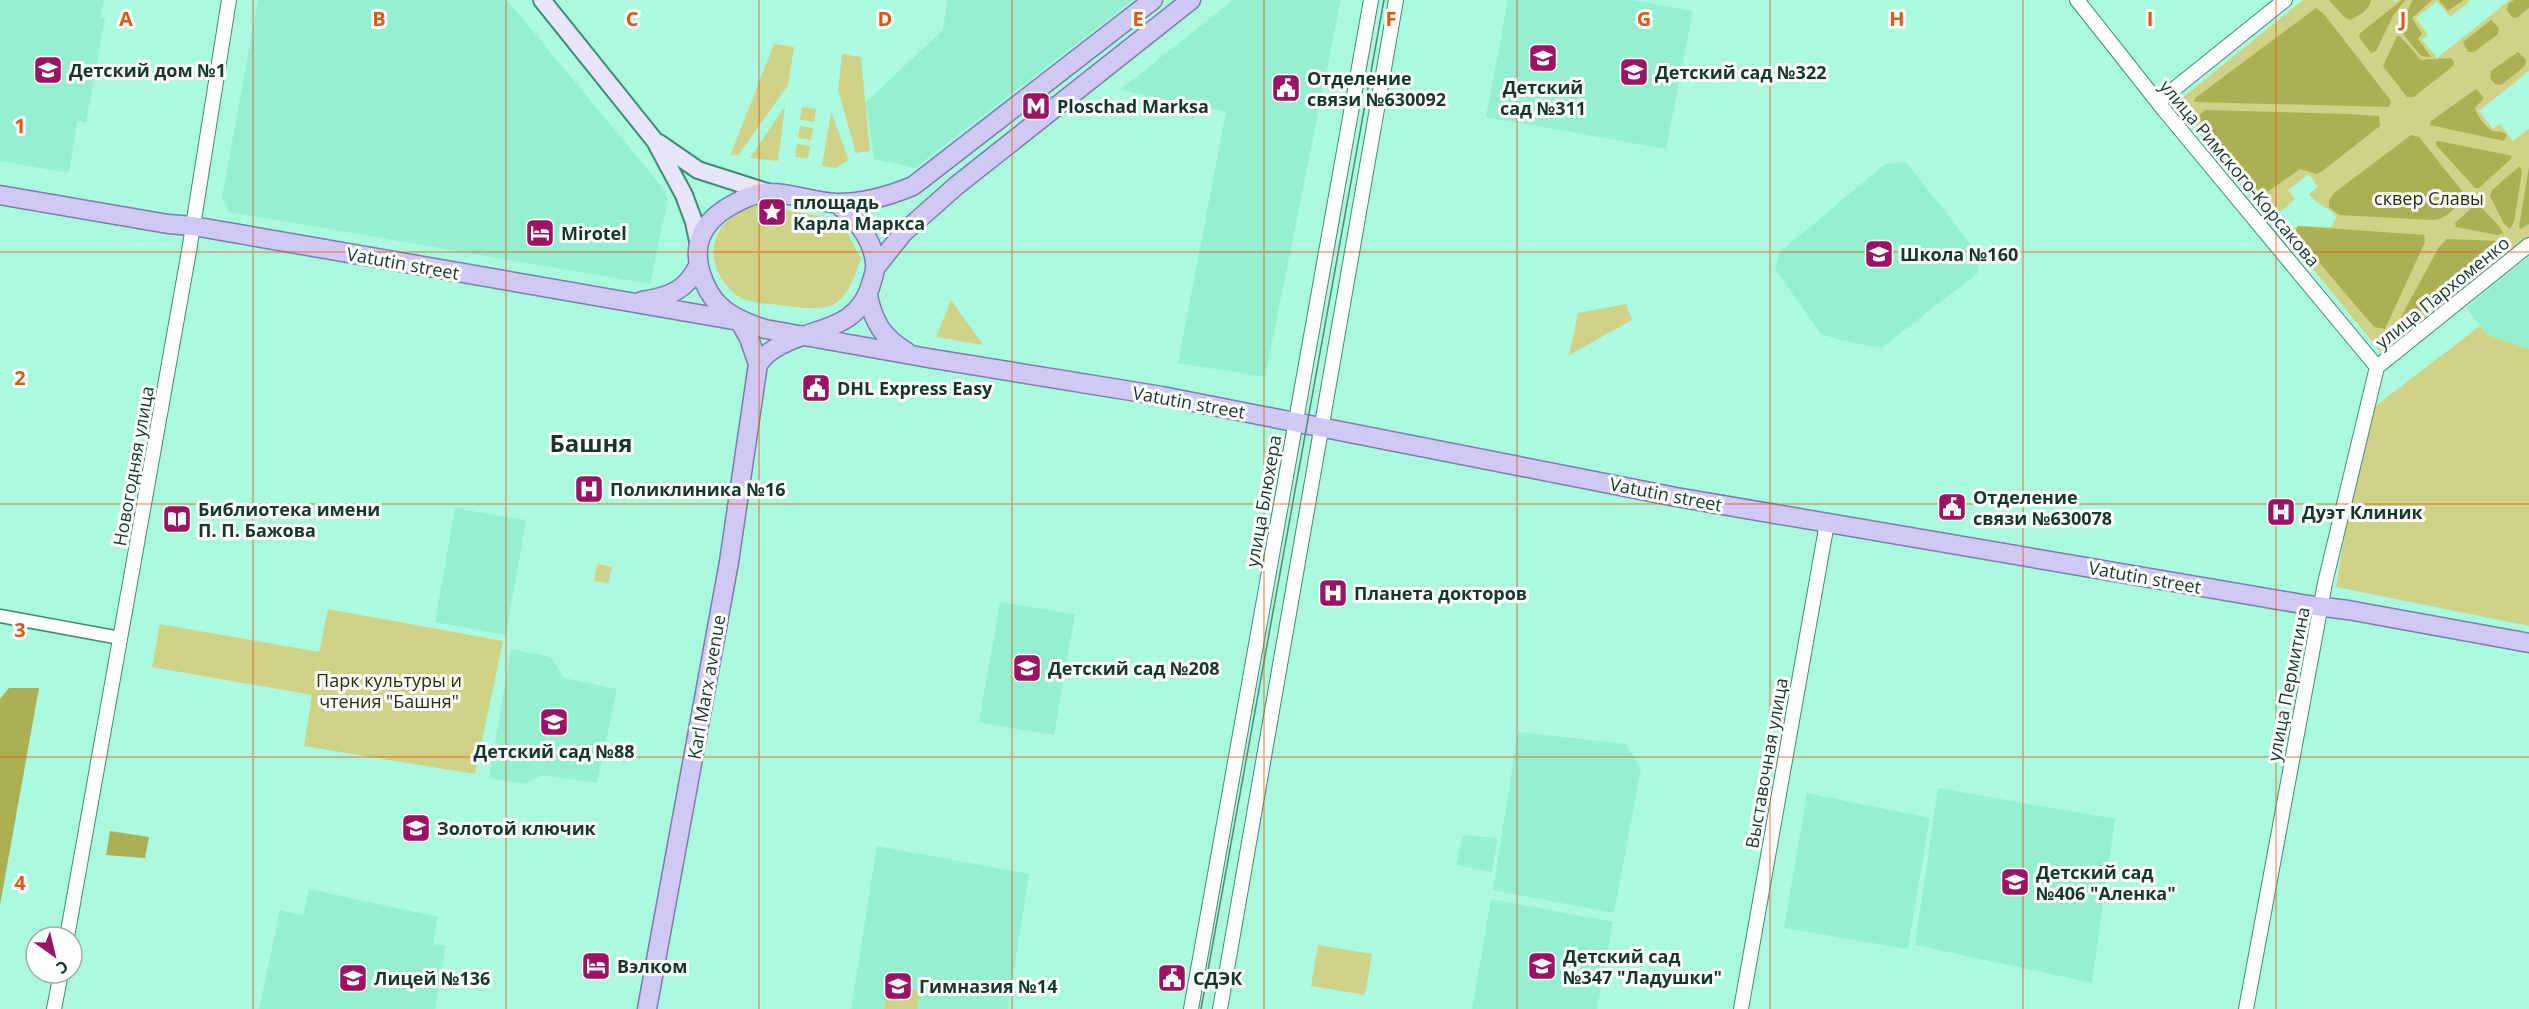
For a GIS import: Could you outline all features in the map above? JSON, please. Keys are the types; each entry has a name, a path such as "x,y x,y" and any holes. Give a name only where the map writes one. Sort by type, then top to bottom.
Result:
{"main road":[{"path":"542,0 655,141 684,195 694,222 698,241 698,266 711,296 740,322 750,338 758,364"},
{"path":"655,141 698,170 770,193 836,203 887,197 913,186 1153,0"},
{"path":"758,364 770,351 789,341 824,331 842,322 868,296 876,267 903,233 956,186 1191,0"},
{"path":"698,241 715,214 745,197 770,193"},
{"name":"Vatutin street","path":"0,195 168,224 193,226 740,322"},
{"path":"836,203 859,223 874,253 876,267"},
{"path":"633,302 674,294 689,282 698,266"},
{"path":"868,296 876,325 882,333 889,341 916,356"},
{"path":"740,322 805,336"},
{"name":"Vatutin street","path":"805,336 1162,396 1676,497 1827,524 2360,612 2529,643"},
{"name":"Karl Marx avenue","path":"647,1009 727,572 758,364"}],"street":[{"name":"Новогодняя улица","path":"69,925 193,226 229,0"},
{"name":"улица Блюхера","path":"1191,1009 1371,0"},
{"path":"1220,1009 1396,0"},
{"name":"улица Римского-Корсакова","path":"2077,0 2158,102 2377,367"},
{"path":"2158,102 2286,0"},
{"name":"улица Пархоменко","path":"2377,367 2529,245"},
{"name":"улица Пермитина","path":"2246,1009 2322,607 2377,367"},
{"name":"Выставочная улица","path":"1741,1009 1827,524"},
{"path":"0,616 120,638"},
{"path":"54,1009 59,985"}],"shaded area":[{"name":"Детский дом №1","path":"0,0 104,0 101,17 105,19 86,122 77,121 69,173 0,161"},
{"path":"258,0 507,0 664,189 668,199 650,284 229,212 222,197"},
{"path":"947,0 1133,0 915,168 874,159 866,102 943,30"},
{"path":"1233,0 1341,0 1265,377 1178,363 1226,112 1120,90"},
{"path":"1508,0 1633,0 1693,11 1666,149 1486,117"},
{"name":"Школа №160","path":"1906,162 1980,256 1978,273 1881,348 1821,334 1775,269 1780,252 1885,164"},
{"path":"2529,257 2529,349 2488,335 2466,308"},
{"path":"455,508 526,520 506,635 435,622"},
{"name":"Детский сад №208","path":"1000,602 1075,614 1054,735 979,722"},
{"name":"Детский сад №88","path":"511,649 551,657 564,678 617,689 597,783 542,775 525,784 489,778"},
{"path":"1518,732 1626,744 1641,769 1614,913 1493,890"},
{"name":"Детский сад №406 \"Аленка\"","path":"1938,788 2115,819 2092,983 1915,945"},
{"path":"1807,793 1930,818 1908,949 1784,928"},
{"path":"1463,835 1498,838 1492,872 1456,865"},
{"path":"877,846 1029,874 1008,1009 851,1009"},
{"name":"Лицей №136","path":"309,889 438,917 433,944 446,946 435,1009 259,1009 280,910 303,916"},
{"name":"Детский сад №347 \"Ладушки\"","path":"1491,899 1613,922 1597,1009 1472,1009"}],"green space":[{"name":"сквер Славы","path":"2303,0 2393,0 2395,2 2398,0 2468,0 2469,2 2450,17 2437,1 2416,18 2428,35 2422,40 2437,58 2510,0 2529,0 2529,71 2479,111 2493,129 2500,124 2513,141 2529,129 2529,239 2383,355 2177,102","holes":["2309,174 2318,187 2309,194 2337,217 2331,227 2298,226 2291,231 2278,214 2295,199 2288,190"]},
{"path":"2329,0 2371,0 2366,10 2350,20 2344,17"},
{"path":"2405,0 2393,16 2376,51 2371,53 2360,39 2359,34"},
{"path":"2413,0 2432,0 2412,18 2422,34 2418,39 2431,57 2421,56 2398,28"},
{"path":"2439,0 2464,0 2448,11"},
{"path":"2514,0 2529,0 2529,8 2517,18 2512,17 2507,10 2508,4"},
{"path":"2316,8 2324,14 2391,101 2389,107 2194,102 2195,98"},
{"path":"2491,20 2499,28 2498,34 2474,52 2468,52 2463,42"},
{"path":"2397,36 2400,36 2421,60 2451,58 2454,62 2453,66 2414,97 2407,97 2383,66"},
{"path":"774,44 794,47 788,85 739,154 730,156"},
{"path":"2518,52 2526,60 2525,66 2501,85 2495,84 2490,78 2491,71"},
{"path":"842,54 861,57 870,151 856,153 838,90"},
{"path":"2476,89 2484,98 2475,108 2477,114 2490,129 2507,135 2504,141 2430,125 2431,121"},
{"path":"785,106 778,161 750,158"},
{"path":"802,107 816,109 814,122 800,120"},
{"path":"2205,110 2379,116 2380,126 2321,172 2316,174 2300,169 2261,194 2201,121 2198,116"},
{"path":"831,112 849,160 836,168 822,166"},
{"path":"800,126 813,128 811,140 798,138"},
{"path":"2411,135 2419,137 2462,191 2459,201 2452,210 2443,217 2433,220 2339,215 2329,207 2329,200 2334,193"},
{"path":"2438,141 2512,156 2479,188 2475,188 2437,146"},
{"path":"797,144 810,146 808,158 795,157"},
{"path":"2520,166 2522,172 2514,222 2510,229 2504,224 2490,196 2492,190"},
{"path":"2529,167 2529,224 2521,229 2519,227"},
{"path":"2477,203 2503,233 2497,235 2456,227 2455,223"},
{"path":"763,205 833,219 844,226 861,259 844,296 837,302 829,306 805,308 753,302 739,297 724,283 715,263 714,251 720,229 738,213"},
{"path":"2298,226 2424,235 2425,242 2385,329 2374,327 2294,233"},
{"path":"2447,239 2499,241 2501,244 2390,337 2439,247"},
{"path":"951,300 983,345 936,337"},
{"path":"1626,304 1632,320 1569,355 1578,313"},
{"path":"2480,326 2488,335 2529,349 2529,626 2336,587 2365,414"},
{"path":"597,564 612,567 608,583 594,581"},
{"name":"Парк культуры и чтения \"Башня\"","path":"328,609 503,641 475,774 304,746 312,695 152,667 160,624 319,652"},
{"path":"9,688 39,688 0,905 0,699"},
{"path":"110,831 149,837 145,858 106,855"},
{"path":"1318,945 1372,954 1365,995 1311,986"},
{"path":"888,986 920,991 917,1009 884,1009"}],"tram line":[{"path":"1201,1009 1384,0"}],"place":[{"name":"Детский сад №311","path":"1543,58"},
{"name":"Детский дом №1","path":"48,70"},
{"name":"Детский сад №322","path":"1634,72"},
{"name":"Отделение связи №630092","path":"1286,88"},
{"name":"Ploschad Marksa","path":"1036,106"},
{"name":"площадь Карла Маркса","path":"772,212"},
{"name":"Mirotel","path":"540,233"},
{"name":"Школа №160","path":"1879,254"},
{"name":"DHL Express Easy","path":"816,388"},
{"name":"Поликлиника №16","path":"589,489"},
{"name":"Отделение связи №630078","path":"1952,507"},
{"name":"Дуэт Клиник","path":"2281,512"},
{"name":"Библиотека имени П. П. Бажова","path":"177,519"},
{"name":"Планета докторов","path":"1333,593"},
{"name":"Детский сад №208","path":"1027,668"},
{"name":"Детский сад №88","path":"554,722"},
{"name":"Золотой ключик","path":"416,828"},
{"name":"Детский сад №406 \"Аленка\"","path":"2015,882"},
{"name":"Вэлком","path":"596,966"},
{"name":"Детский сад №347 \"Ладушки\"","path":"1542,966"},
{"name":"Лицей №136","path":"353,978"},
{"name":"СДЭК","path":"1172,978"},
{"name":"Гимназия №14","path":"898,986"}],"district":[{"name":"Башня","path":"591,442"}]}
